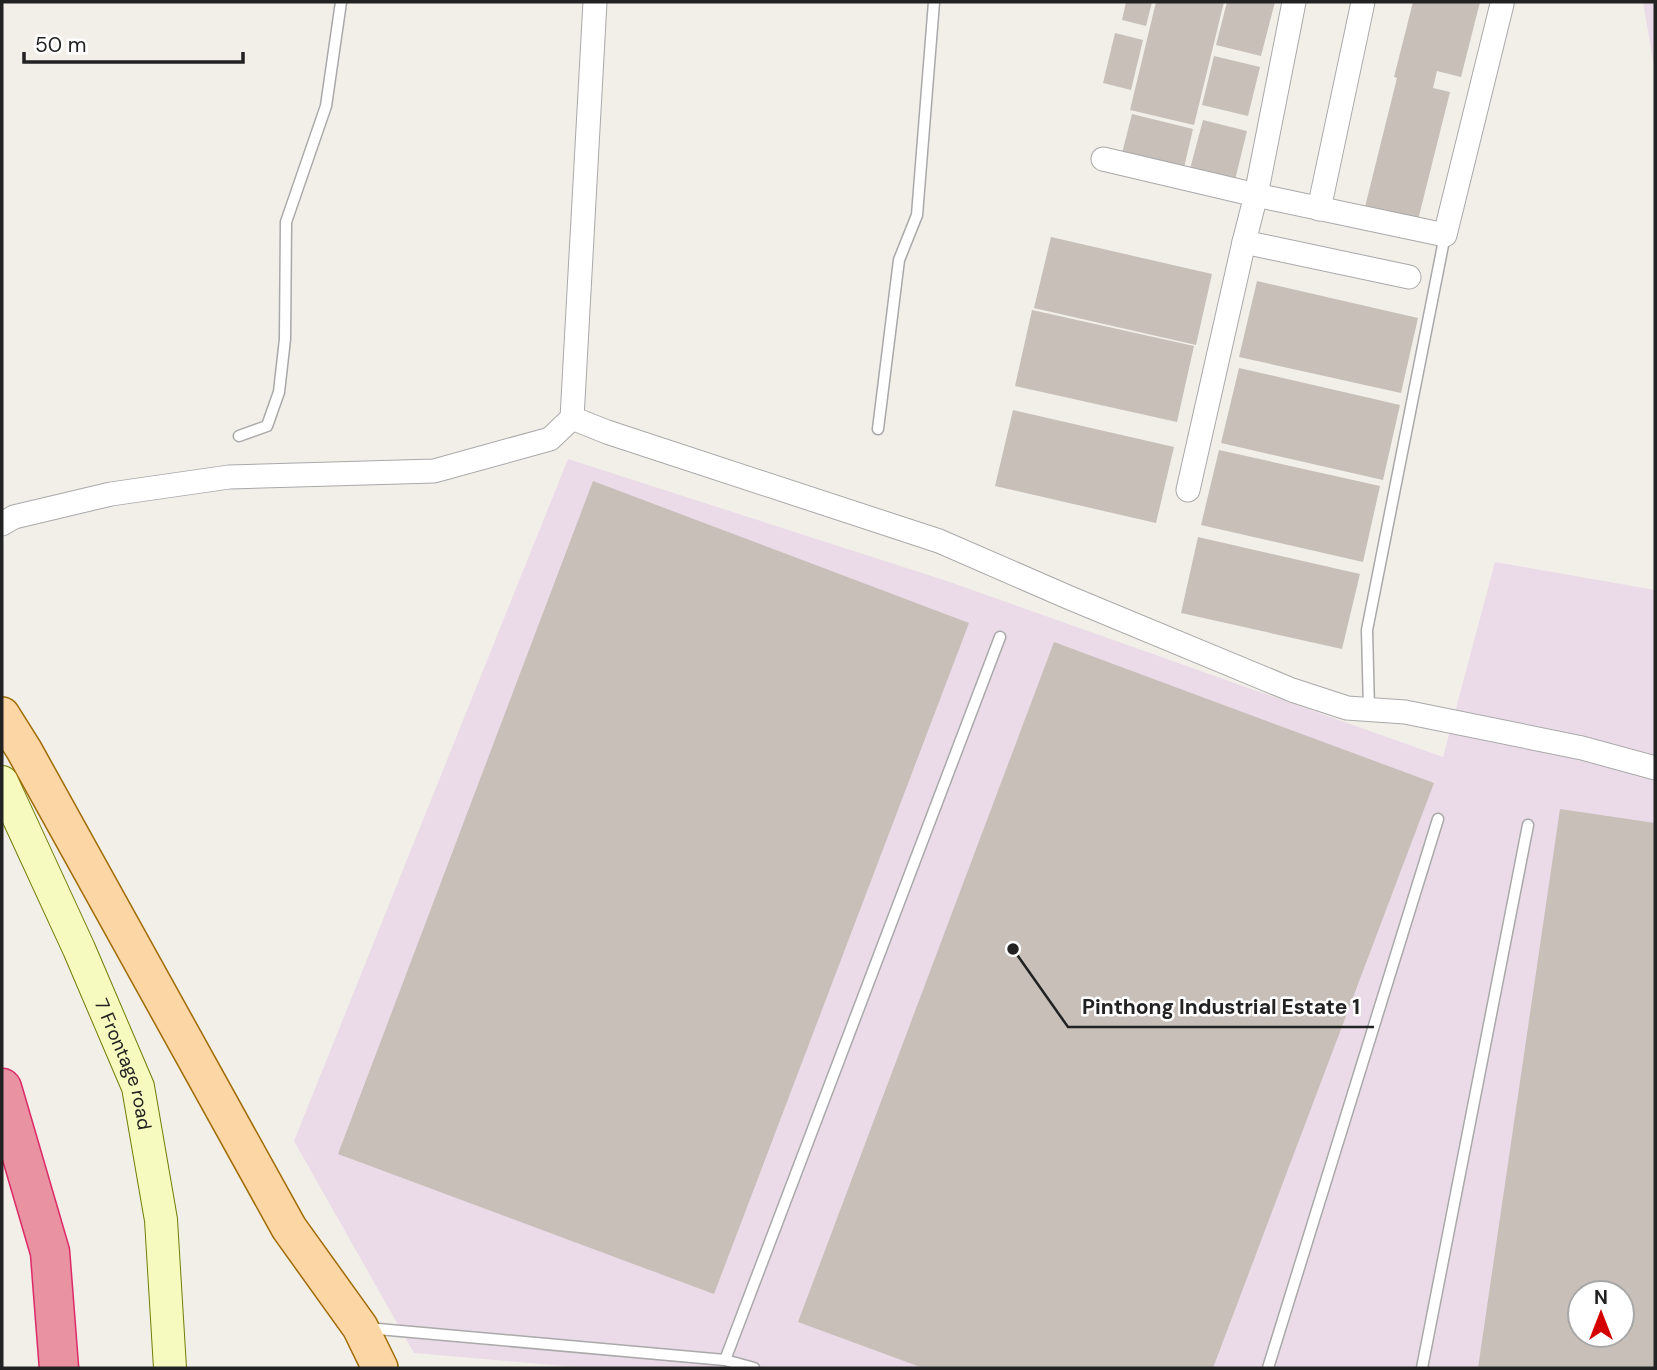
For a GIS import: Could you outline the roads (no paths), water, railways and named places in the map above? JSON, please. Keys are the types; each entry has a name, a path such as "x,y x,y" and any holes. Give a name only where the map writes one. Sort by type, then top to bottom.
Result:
{"highway":[{"path":"2,1088 50,1252 60,1368"}],"main road":[{"path":"2,715 24,750 289,1228 360,1327 380,1368"},
{"name":"7 Frontage road","path":"2,782 79,949 138,1087 161,1220 170,1368"}],"street":[{"path":"2,524 14,517 111,494 229,477 435,471 550,439 572,418 595,2"},
{"path":"1188,490 1256,195 1294,2"},
{"path":"1319,209 1363,2"},
{"path":"1103,159 1444,235 1502,4"},
{"path":"1244,242 1409,277"},
{"path":"572,418 607,432 939,541 1292,690 1346,708 1405,712 1583,748 1655,768"}],"lane":[{"path":"239,436 267,426 279,391 285,339 286,222 326,106 341,2"},
{"path":"878,429 899,261 917,215 934,2"},
{"path":"1369,709 1367,630 1444,235"},
{"path":"725,1360 1000,637"},
{"path":"1268,1368 1438,819"},
{"path":"1422,1368 1528,825"},
{"path":"360,1327 725,1360 754,1368"}],"place":[{"name":"Pinthong Industrial Estate 1","path":"1013,949"}]}
